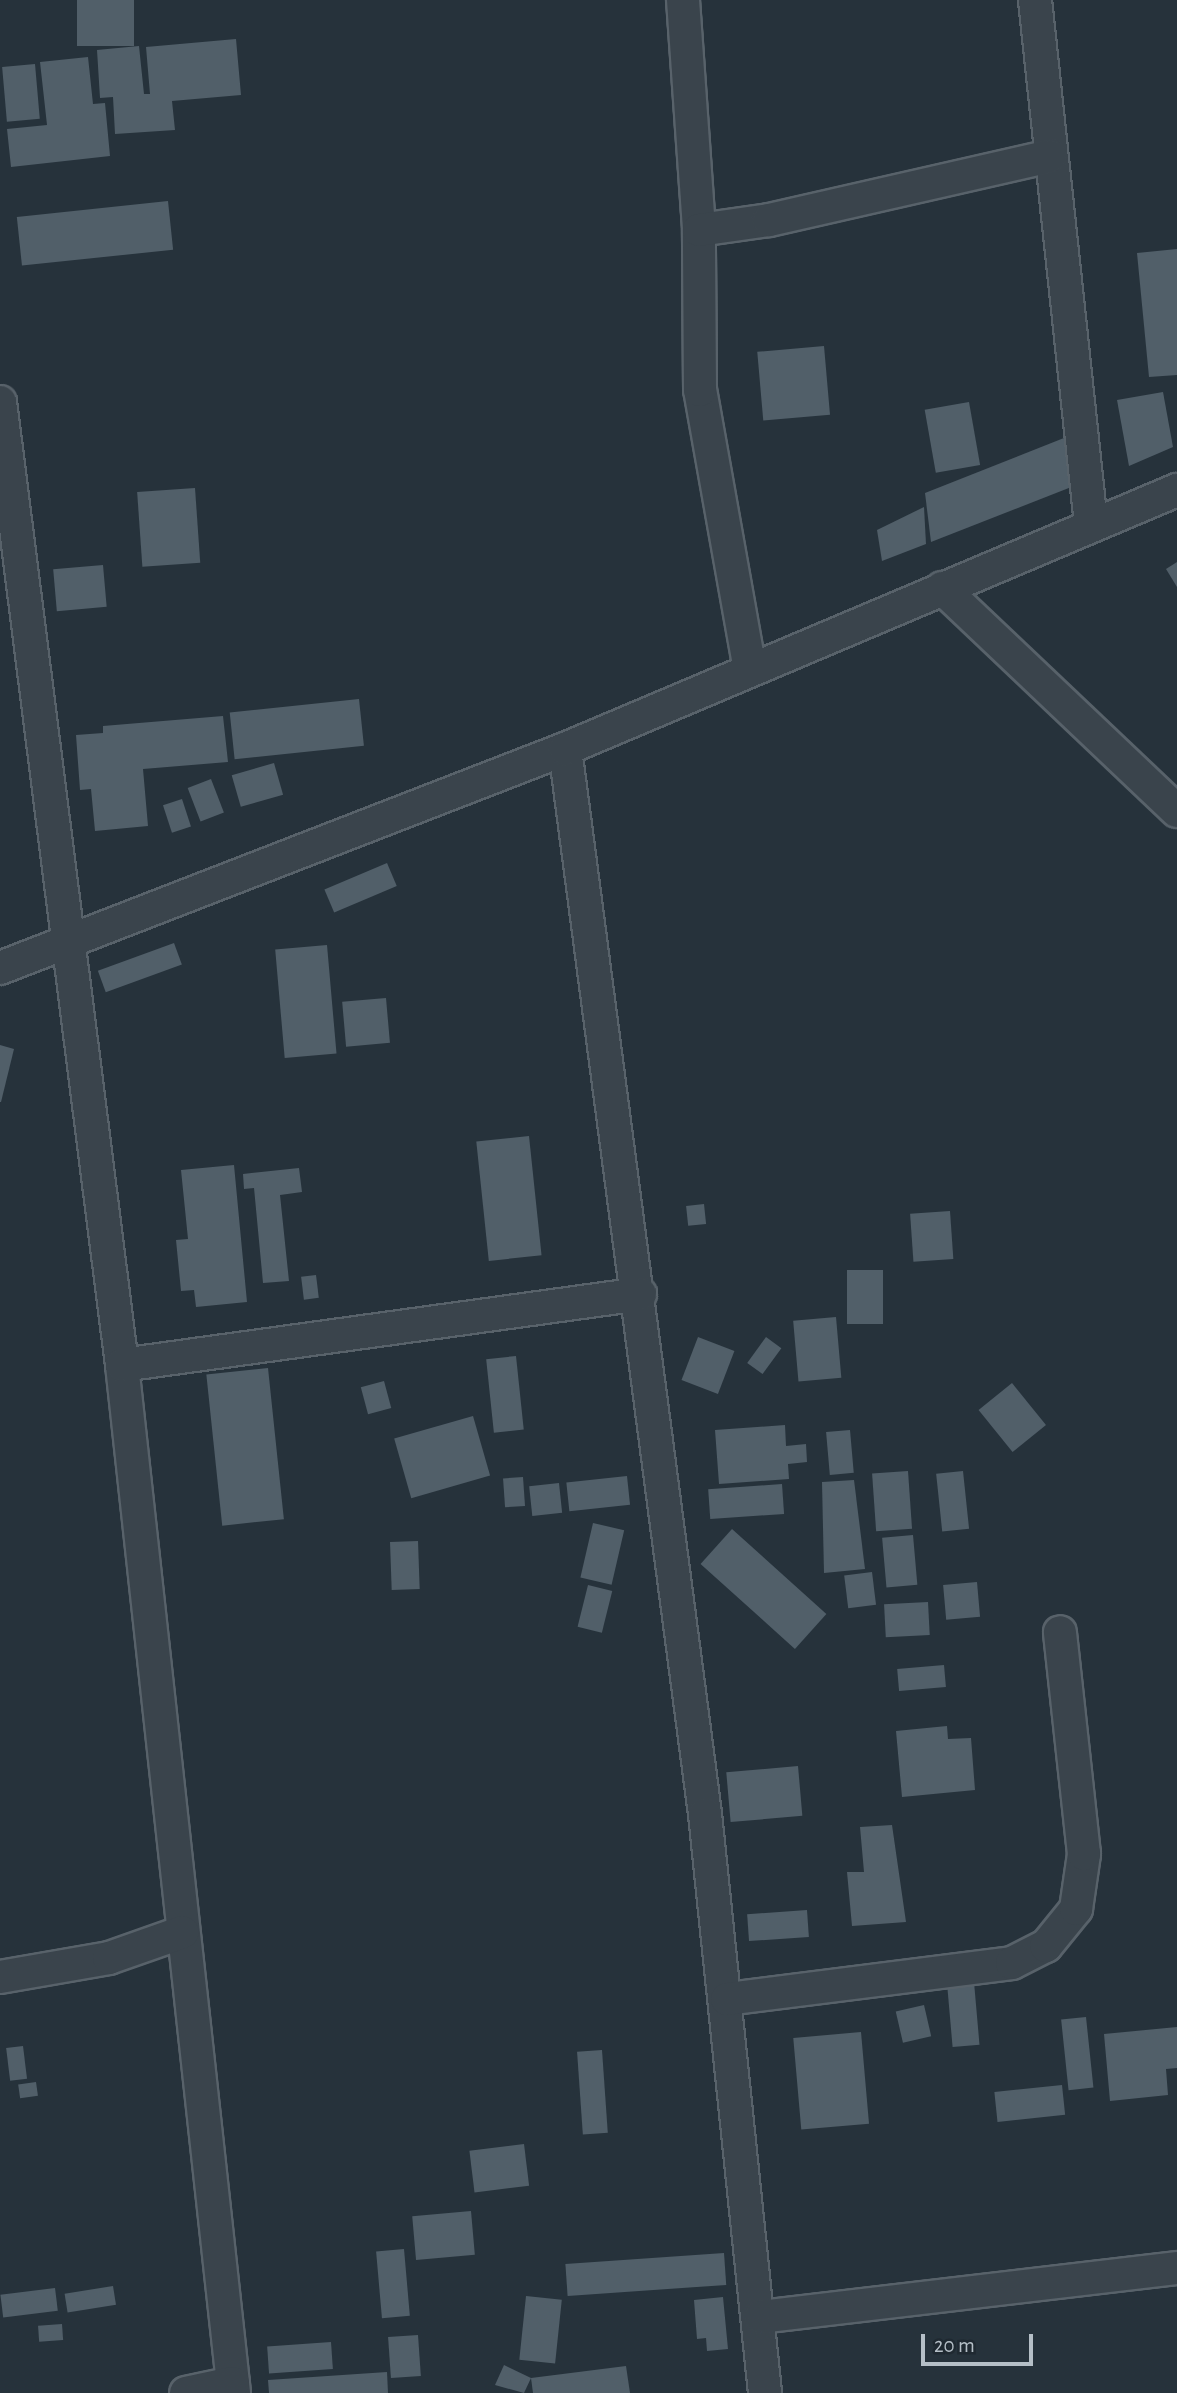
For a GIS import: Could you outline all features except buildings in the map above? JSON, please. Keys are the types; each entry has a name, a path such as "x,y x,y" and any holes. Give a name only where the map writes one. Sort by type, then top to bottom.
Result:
{"street":[{"path":"683,0 699,230 700,390 750,670"},
{"path":"1035,0 1091,524"},
{"path":"699,230 769,220 1051,156"},
{"path":"0,402 122,1365 233,2388 186,2393"},
{"path":"0,968 565,750 1091,524 1177,490"},
{"path":"942,588 1177,811"},
{"path":"565,750 640,1294 727,1999 760,2317 765,2393"},
{"path":"122,1365 640,1294"},
{"path":"727,1999 1012,1963 1046,1946 1076,1909 1084,1854 1060,1632"},
{"path":"0,1977 109,1958 183,1931"},
{"path":"760,2317 1177,2267"}]}
